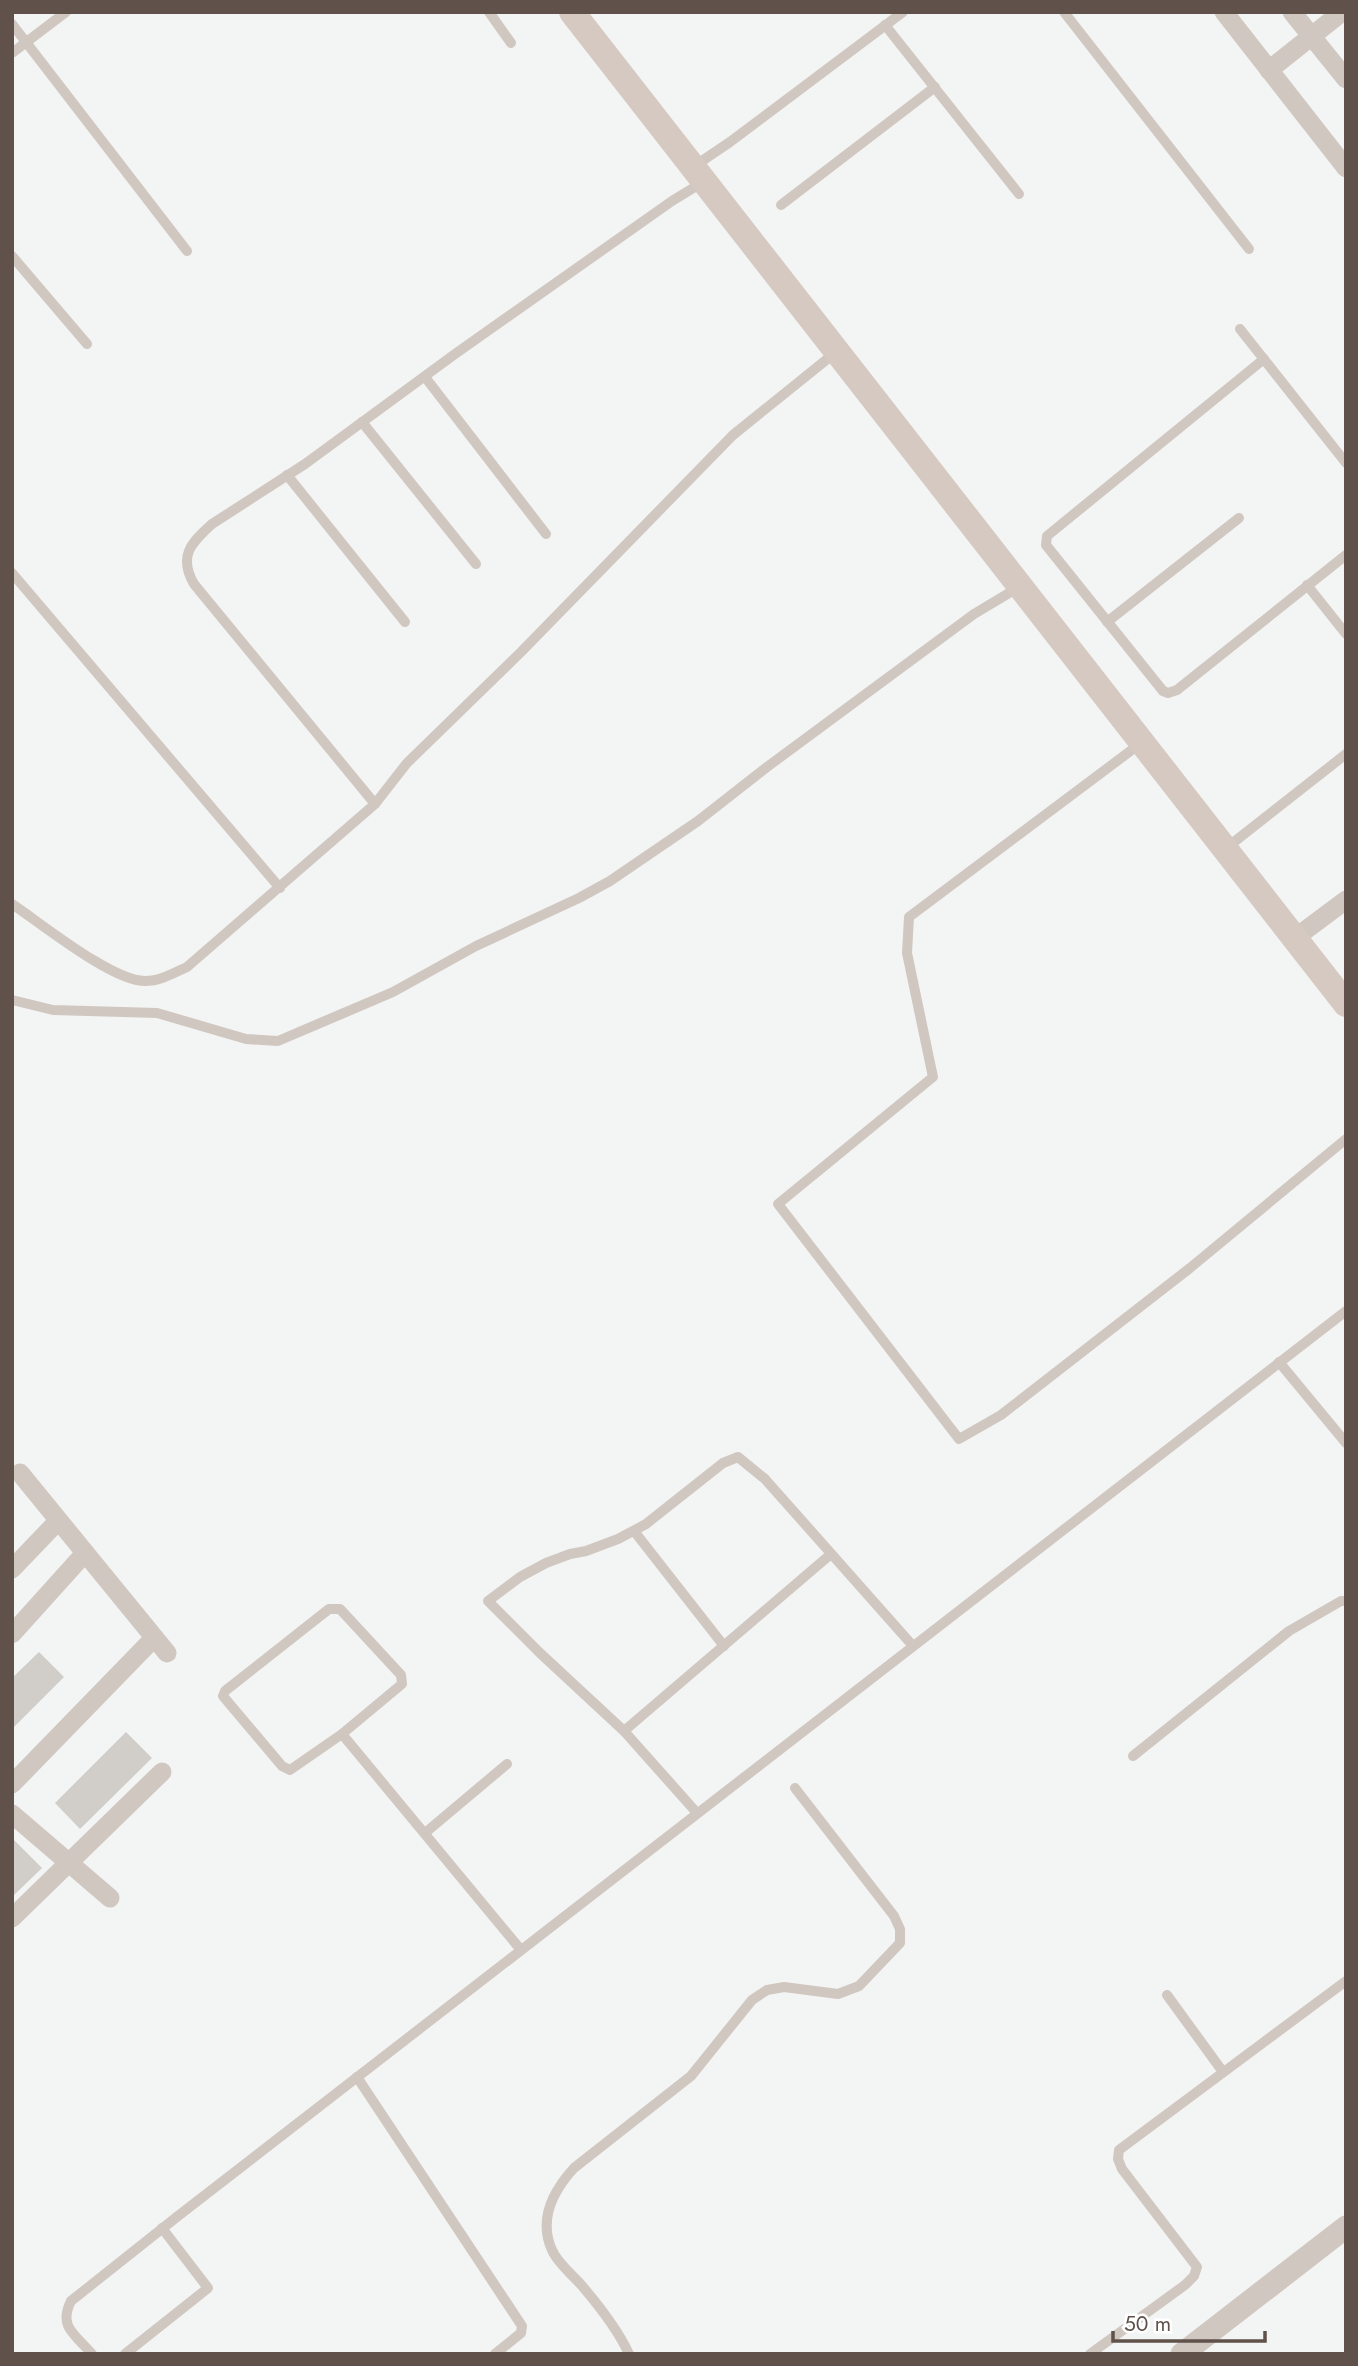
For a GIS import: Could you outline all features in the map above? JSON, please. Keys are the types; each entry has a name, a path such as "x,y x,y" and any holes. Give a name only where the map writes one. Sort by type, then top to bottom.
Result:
{"main road":[{"path":"580,16 836,352 1346,1004"}],"street":[{"path":"1224,12 1345,164"},
{"path":"1292,12 1346,79"},
{"path":"1269,70 1342,12"},
{"path":"1295,938 1346,900"},
{"path":"12,1784 161,1646 20,1473"},
{"path":"12,1569 58,1521"},
{"path":"12,1634 85,1553"},
{"path":"12,1918 162,1772"},
{"path":"12,1814 110,1898"},
{"path":"1182,2354 1346,2227"}],"lane":[{"path":"12,53 66,12"},
{"path":"489,12 511,43"},
{"path":"375,804 194,584 187,571 186,562 190,549 212,524 287,475 672,201 730,142 902,12"},
{"path":"1064,12 1249,249"},
{"path":"12,24 187,251"},
{"path":"885,25 1019,194"},
{"path":"781,205 934,87"},
{"path":"12,256 87,344"},
{"path":"1240,329 1346,463"},
{"path":"12,904 126,978 145,981 161,979 187,968 375,804 407,762 521,652 733,435 836,352"},
{"path":"1264,359 1047,536 1046,545 1163,691 1168,693 1177,690 1346,555"},
{"path":"425,377 546,534"},
{"path":"362,422 476,564"},
{"path":"287,475 405,622"},
{"path":"1107,622 1238,518"},
{"path":"12,573 280,888"},
{"path":"1307,585 1346,634"},
{"path":"12,1000 53,1010 157,1013 246,1039 278,1041 393,992 476,946 610,881 698,821 974,614 1019,586"},
{"path":"1142,743 909,917 907,953 933,1077 778,1204 958,1439 1001,1415 1022,1399 1190,1268 1346,1139"},
{"path":"1224,849 1346,754"},
{"path":"92,2354 65,2323 64,2314 71,2301 1346,1311"},
{"path":"1279,1362 1346,1443"},
{"path":"697,1813 624,1731 488,1601 520,1577 546,1563 586,1551 634,1531 723,1463 738,1457 765,1479 913,1646"},
{"path":"634,1531 724,1646"},
{"path":"624,1731 831,1554"},
{"path":"1133,1756 1289,1631 1346,1601"},
{"path":"335,1608 340,1609 401,1675 402,1684 342,1734 290,1770 282,1766 223,1696 225,1691 330,1609 335,1608"},
{"path":"342,1734 521,1950"},
{"path":"425,1833 507,1765"},
{"path":"629,2354 584,2287 552,2252 545,2227 551,2201 559,2185 574,2168 691,2076 752,2000 767,1990 784,1987 838,1994 859,1986 901,1943 900,1929 894,1916 795,1788"},
{"path":"1090,2354 1194,2276 1197,2267 1122,2169 1118,2159 1119,2150 1346,1981"},
{"path":"1167,1995 1223,2072"},
{"path":"357,2077 522,2326 521,2333 495,2354"},
{"path":"125,2354 208,2288 162,2228"}],"building":[{"path":"39,1652 64,1677 12,1729 12,1678"},
{"path":"126,1732 152,1758 80,1829 55,1803"},
{"path":"12,1838 42,1868 12,1897"}]}
